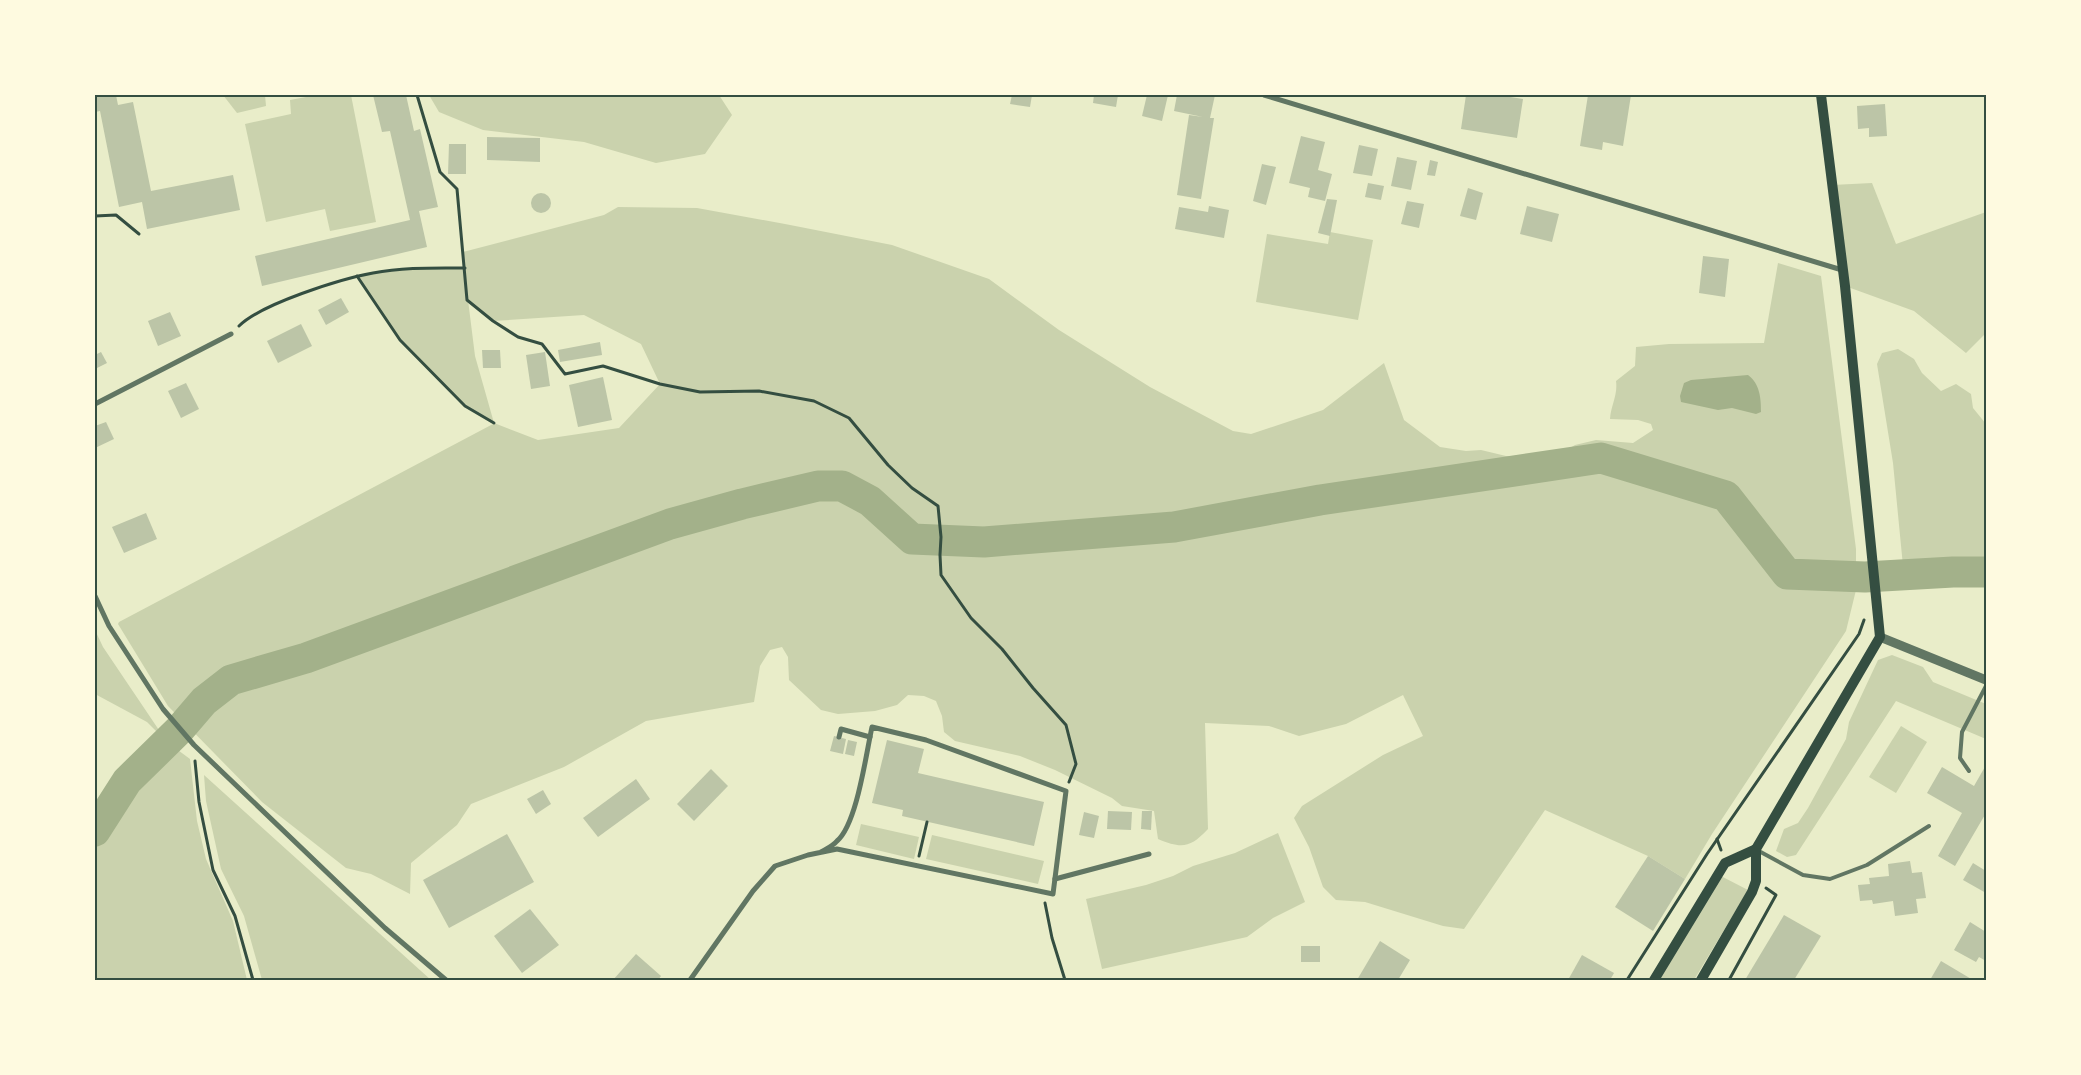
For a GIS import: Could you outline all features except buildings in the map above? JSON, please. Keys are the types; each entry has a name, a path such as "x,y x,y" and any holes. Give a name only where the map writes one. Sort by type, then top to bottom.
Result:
{"main road":[{"path":"1701,980 1752,892 1756,881 1756,849 1880,637 1842,270 1821,95"},
{"path":"1654,980 1725,862 1756,849"}],"street":[{"path":"1264,95 1842,270"},
{"path":"95,404 231,334"},
{"path":"95,596 109,626 163,709 194,745 384,928 446,980"},
{"path":"1880,637 1986,680"},
{"path":"690,980 753,891 775,866 821,852 837,849 1053,894 1066,791 926,740 872,727 853,814 846,831 838,841 821,852"},
{"path":"840,737 841,729 870,736"},
{"path":"852,741 854,733"},
{"path":"1055,879 1149,854"}],"lane":[{"path":"1969,771 1960,758 1962,732 1986,686"},
{"path":"1756,849 1803,875 1830,879 1867,866 1929,826"}],"path":[{"path":"417,95 440,172 457,189 467,300 493,321 518,337 542,344 565,374 603,366 660,384 700,392 759,390 814,401 849,418 888,465 912,488 938,506 941,539 941,575 971,618 1002,649 1066,725 1076,764 1070,777"},
{"path":"95,216 116,215 139,234 149,232"},
{"path":"231,334 246,318 270,306 356,276 374,272 419,268 464,268"},
{"path":"356,276 400,340 465,406 494,423"},
{"path":"1627,980 1707,854 1859,634 1865,618"},
{"path":"194,745 199,802 213,870 235,916 245,943 253,980"},
{"path":"916,866 927,822"},
{"path":"1043,893 1052,938 1065,980"}],"shaded area":[{"path":"223,95 265,95 266,106 237,113"},
{"path":"317,95 351,95 376,222 330,231 325,209 266,222 245,124 291,114 290,100"},
{"path":"429,95 719,95 732,115 705,154 656,163 584,142 483,130 439,112"},
{"path":"1872,183 1896,244 1986,212 1986,333 1966,353 1914,311 1845,286 1832,185"},
{"path":"618,207 697,208 892,245 989,279 1059,330 1150,387 1233,431 1251,434 1323,410 1384,363 1404,420 1440,447 1466,451 1481,450 1506,456 1540,457 1565,451 1575,445 1596,440 1633,443 1653,430 1651,424 1638,420 1610,419 1616,391 1616,381 1635,366 1636,347 1669,344 1764,343 1778,263 1821,276 1856,549 1856,590 1846,631 1712,834 1685,879 1648,856 1545,810 1464,929 1443,926 1365,902 1336,900 1323,887 1309,847 1294,818 1302,806 1383,755 1423,736 1403,695 1346,724 1299,736 1269,726 1205,723 1208,829 1191,843 1180,845 1158,839 1154,811 1122,806 1112,798 1055,770 1020,756 955,741 944,732 942,716 936,701 924,696 908,695 897,705 875,711 838,714 821,710 789,680 788,657 782,647 770,650 760,666 754,702 646,721 564,767 471,804 457,825 411,863 410,894 371,874 346,868 262,802 168,706 118,624 493,424 465,406 400,340 357,276 397,270 464,268 463,252 604,215","holes":["468,300 493,321 584,315 641,344 660,384 619,428 538,440 494,423 475,356"]},
{"path":"1330,232 1373,240 1358,320 1256,302 1267,234 1328,244"},
{"path":"1898,349 1914,359 1922,373 1941,391 1956,384 1971,394 1973,408 1986,424 1986,572 1916,574 1903,566 1893,463 1877,364 1882,353"},
{"path":"1748,375 1757,387 1761,412 1756,414 1732,408 1718,410 1681,402 1680,396 1684,383 1691,380"},
{"path":"95,630 103,647 167,742 147,722 95,694"},
{"path":"1892,655 1923,667 1933,682 1986,704 1986,739 1896,701 1796,855 1787,857 1776,851 1784,829 1798,823 1846,739 1849,722 1878,660"},
{"path":"1901,726 1927,742 1896,793 1869,777"},
{"path":"167,742 190,759 197,821 206,859 233,921 247,980 95,980 95,831 127,781"},
{"path":"204,775 431,980 262,980 244,916 221,869 206,801"},
{"path":"861,824 919,837 914,859 856,845"},
{"path":"1278,833 1305,902 1273,918 1247,937 1102,969 1086,899 1146,885 1173,876 1193,866 1235,853"},
{"path":"932,835 1044,861 1038,884 926,859"},
{"path":"1717,874 1748,890 1694,980 1654,980"}],"waterway":[{"path":"95,831 127,781 180,729 204,701 231,680 306,658 670,524 818,486 842,486 870,501 912,539 984,542 1174,527 1320,500 1601,458 1726,496 1787,574 1865,577 1986,572"}]}
